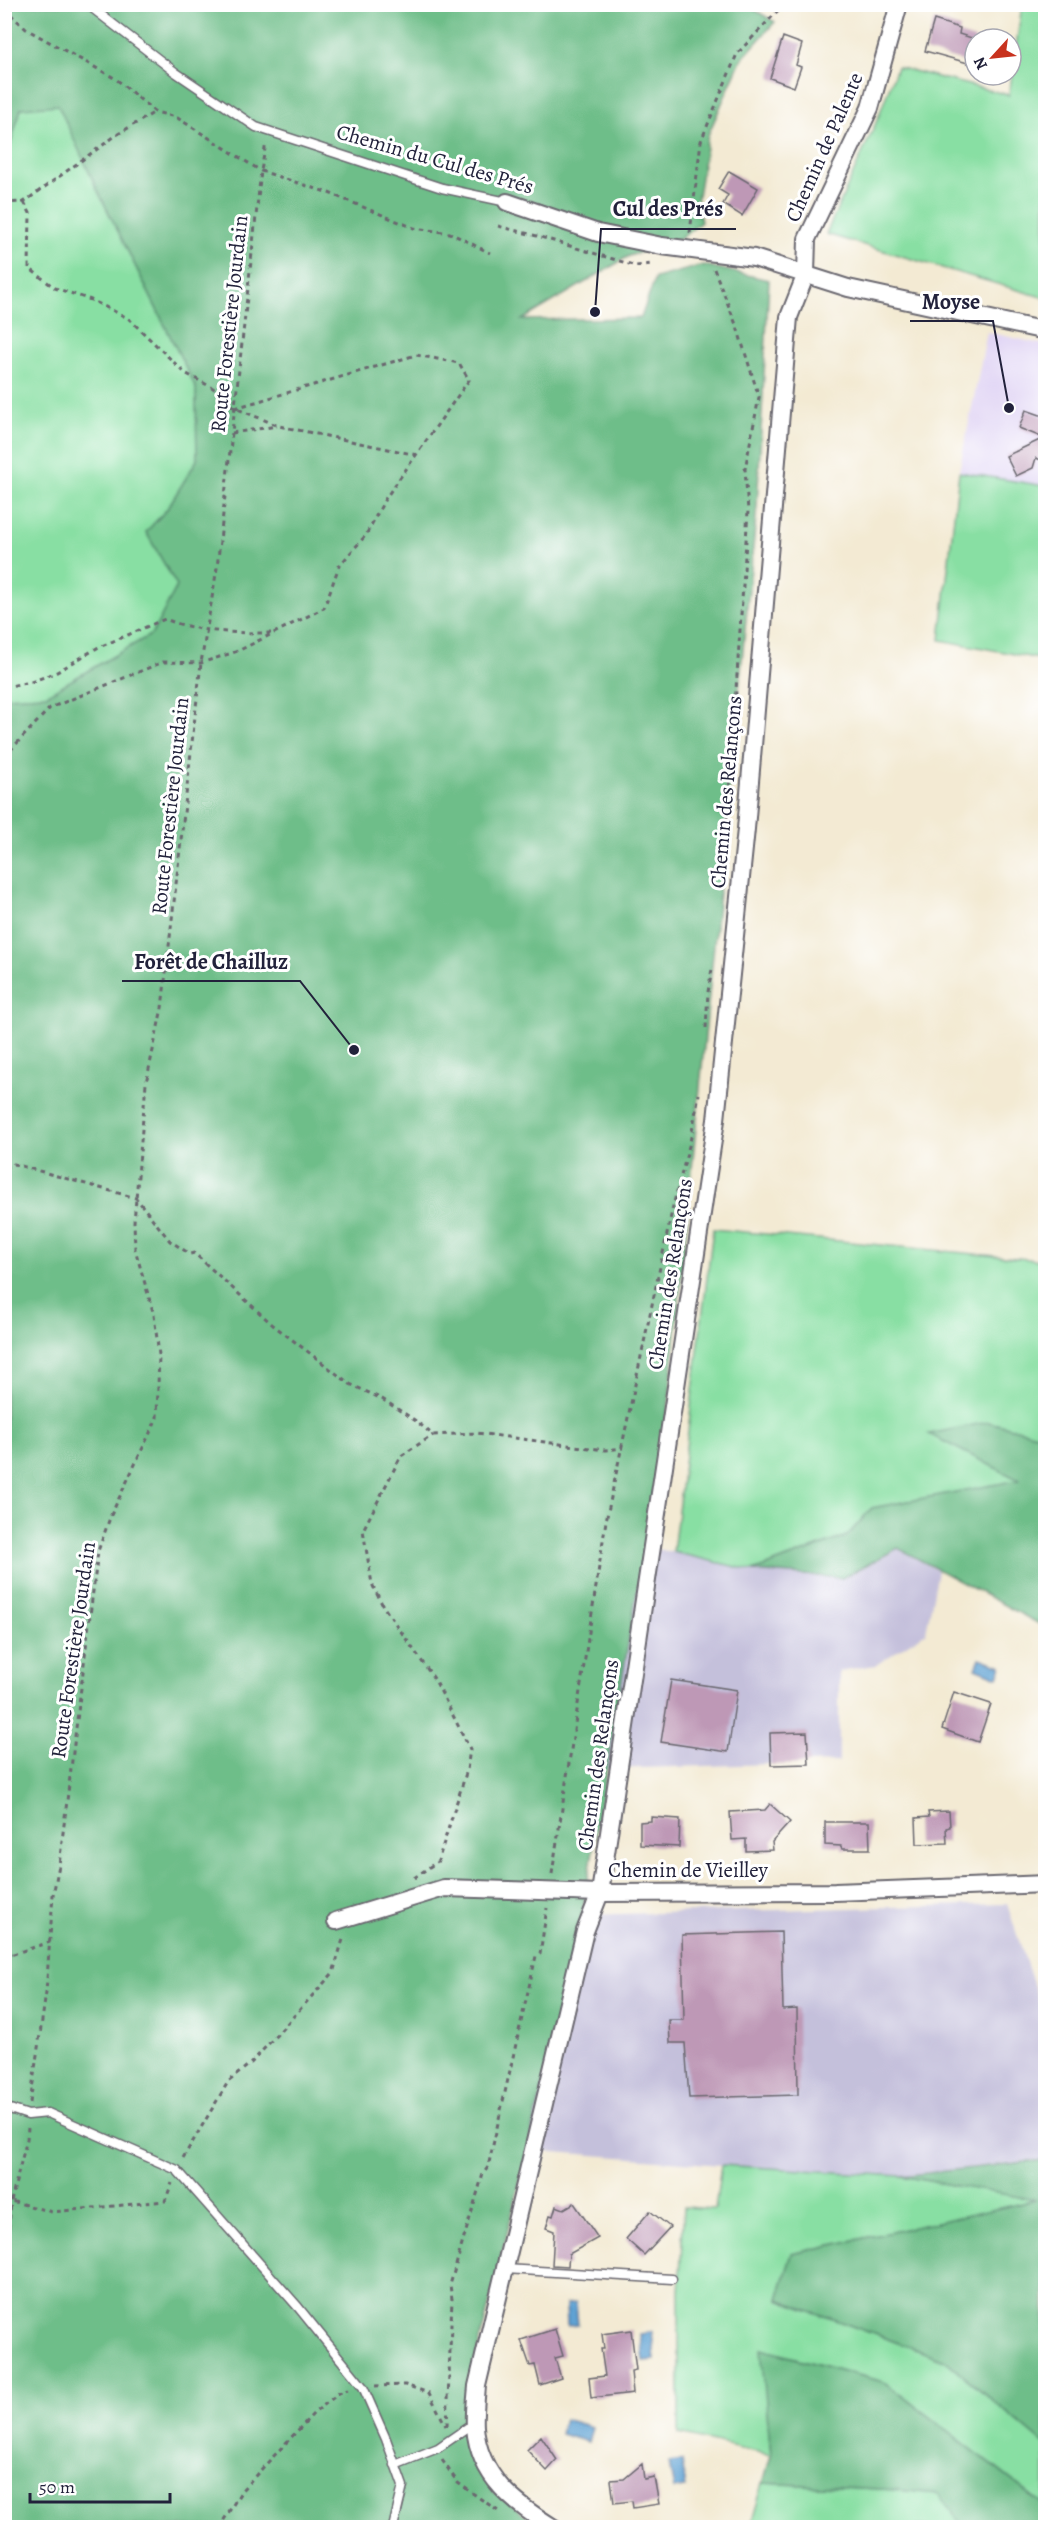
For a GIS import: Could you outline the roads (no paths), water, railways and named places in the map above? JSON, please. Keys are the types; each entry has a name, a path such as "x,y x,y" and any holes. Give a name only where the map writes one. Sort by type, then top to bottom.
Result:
{"street":[{"name":"Chemin de Palente","path":"806,274 807,239 870,108 899,4"},
{"name":"Chemin du Cul des Prés","path":"507,202 598,233 754,258 859,291 1046,331"},
{"name":"Chemin des Relançons","path":"554,2528 524,2510 502,2491 487,2468 478,2446 474,2426 477,2386 585,1931 600,1893 716,1120 746,829 789,316 806,274"},
{"name":"Chemin de Vieilley","path":"341,1924 444,1888 600,1893 835,1892 1046,1884"}],"lane":[{"name":"Chemin du Cul des Prés","path":"87,4 175,72 256,127 442,188 507,202"},
{"path":"4,2107 28,2115 48,2113 177,2170 298,2307 363,2387 403,2486 393,2528"},
{"path":"505,2269 672,2279"},
{"path":"395,2465 434,2450 467,2428 474,2426"}],"water":[{"path":"980,1658 1002,1666 998,1677 976,1668"},
{"path":"576,2303 578,2325 567,2326 566,2304"},
{"path":"652,2332 655,2360 643,2361 640,2334"},
{"path":"564,2419 592,2427 588,2442 560,2434"},
{"path":"682,2461 686,2488 674,2490 669,2463"}],"place":[{"name":"Cul des Prés","path":"595,312"},
{"name":"Moyse","path":"1009,408"},
{"name":"Forêt de Chailluz","path":"354,1050"}]}
